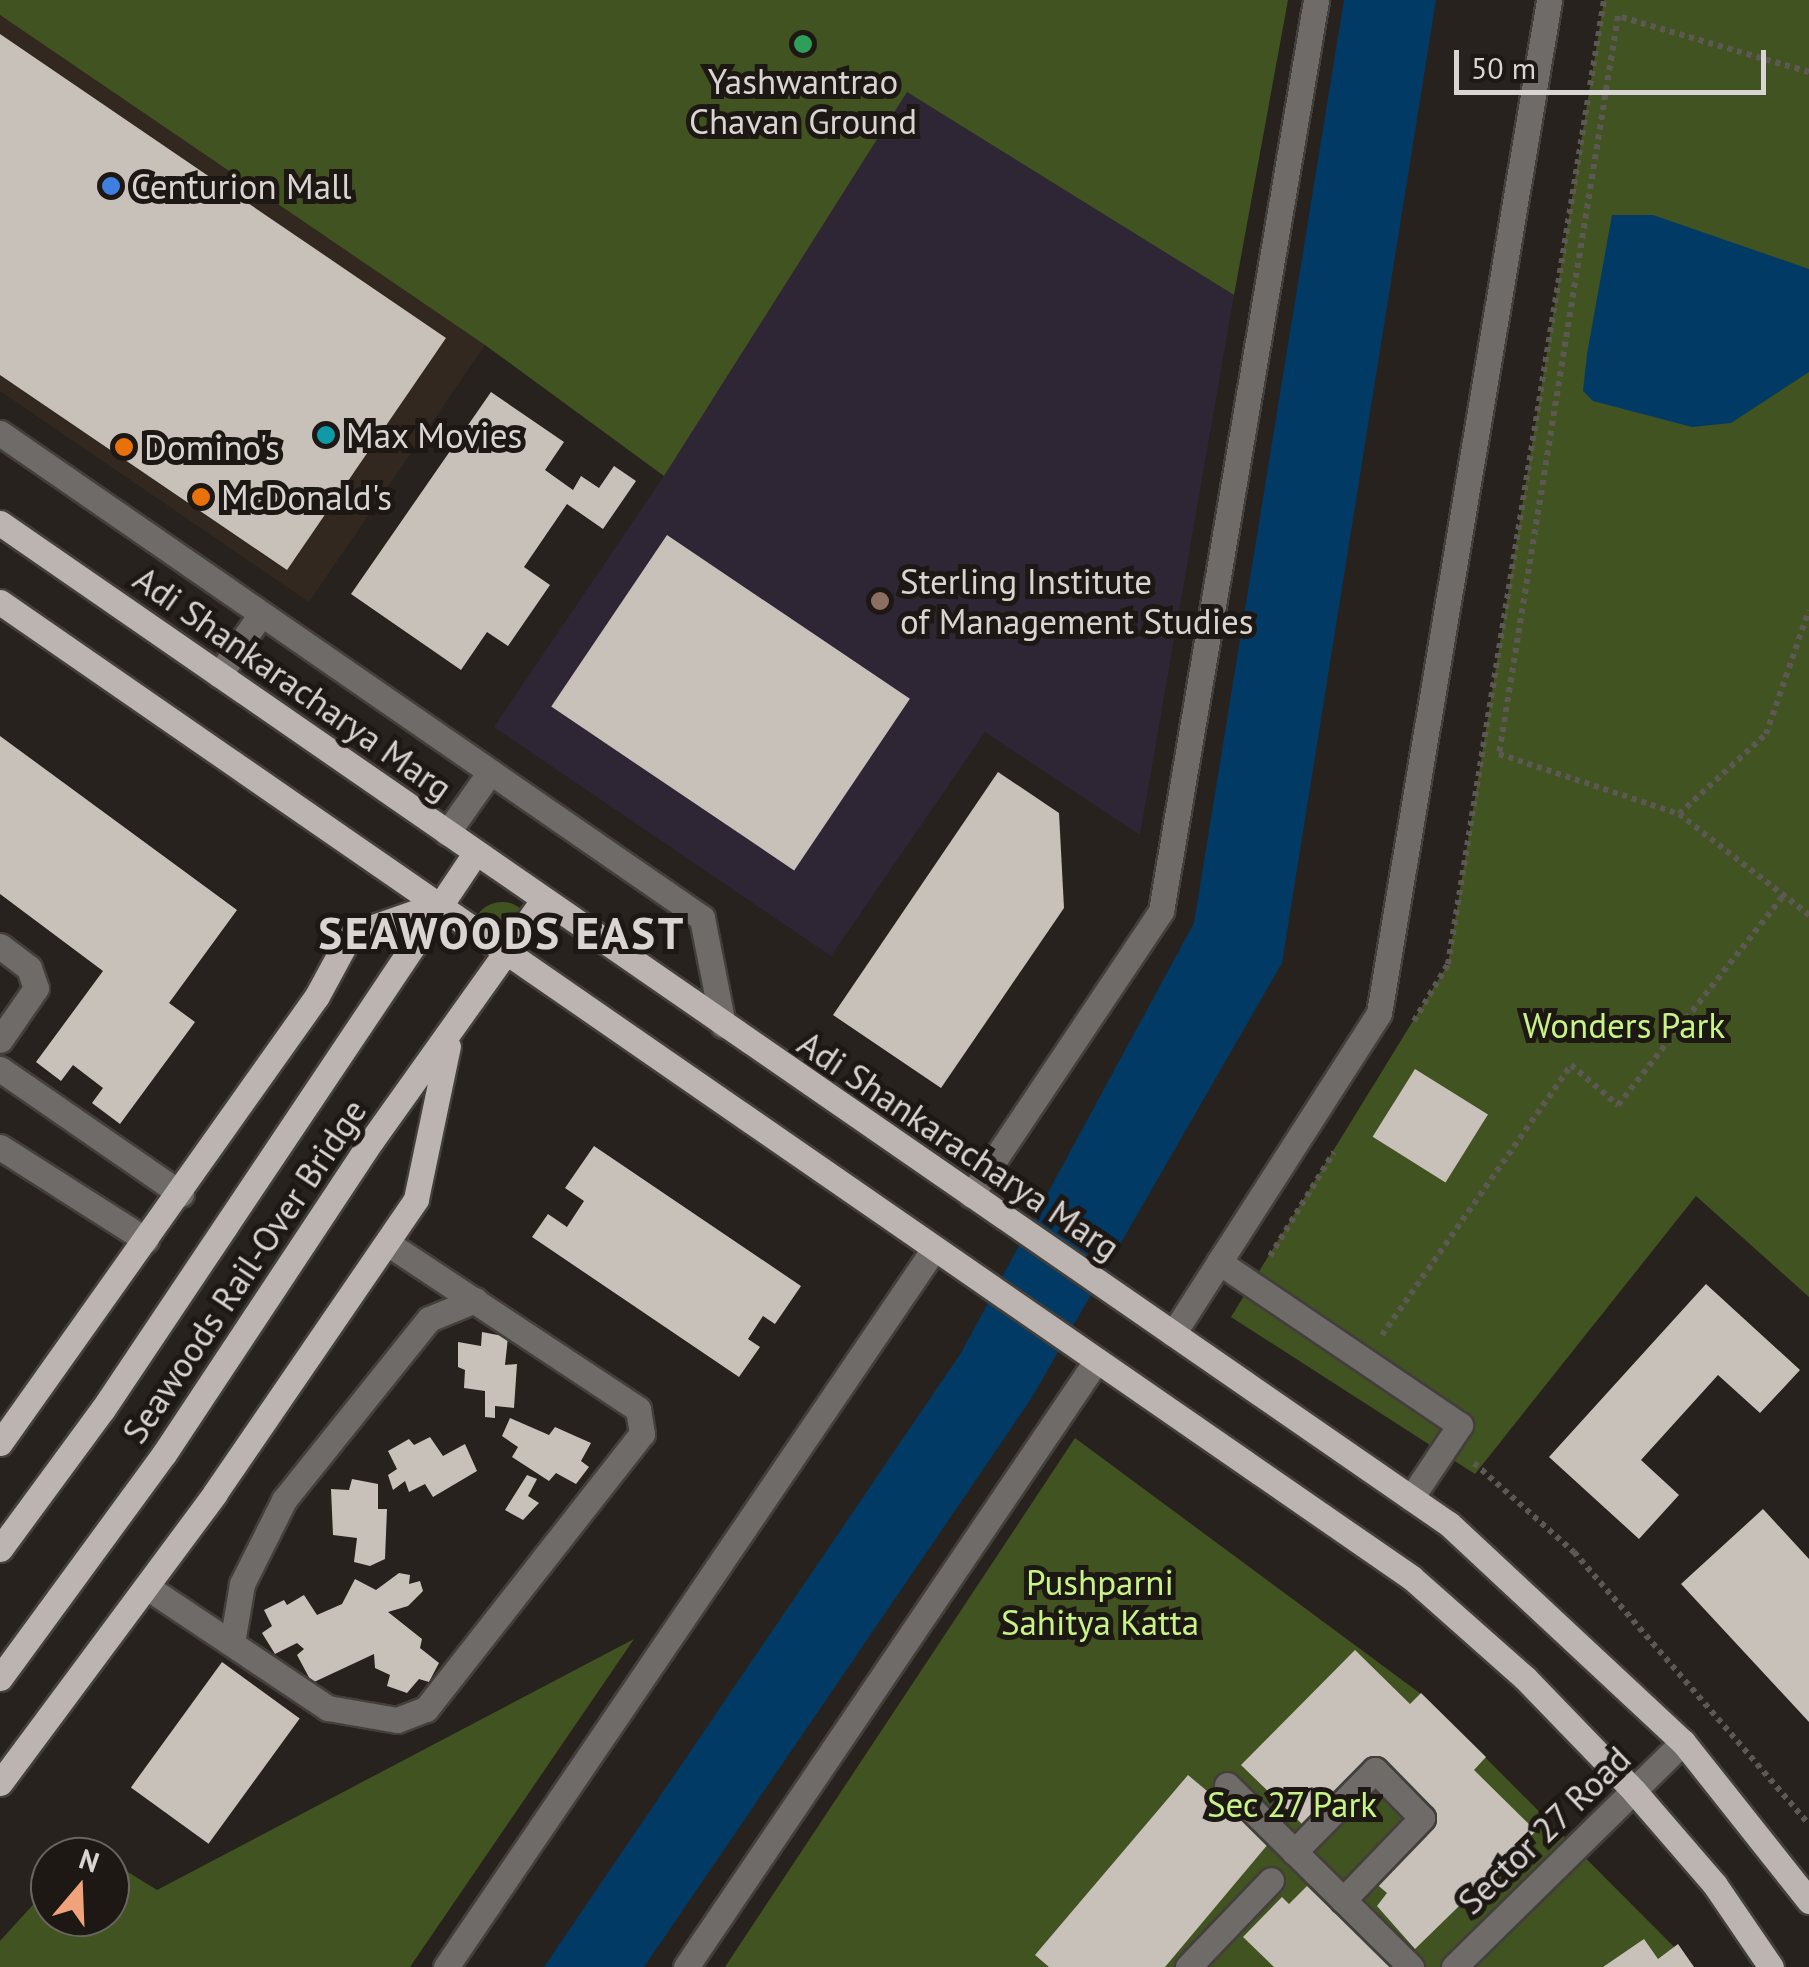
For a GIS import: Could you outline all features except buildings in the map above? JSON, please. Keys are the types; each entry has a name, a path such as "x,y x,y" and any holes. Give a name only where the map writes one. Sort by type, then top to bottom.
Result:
{"main road":[{"name":"Adi Shankaracharya Marg","path":"0,523 1411,1498 1569,1630 1683,1742 1809,1901"},
{"path":"0,602 1085,1356 1412,1578 1525,1678 1634,1792 1716,1886 1771,1967"},
{"name":"Seawoods Rail-Over Bridge","path":"0,1549 103,1408 476,852"},
{"name":"Seawoods Rail-Over Bridge","path":"0,1678 164,1454 372,1140 509,954 543,900"},
{"path":"0,1443 181,1194 317,996 350,935 439,904"},
{"path":"0,1783 148,1586 416,1199 450,1036"}],"street":[{"path":"970,1195 1161,911 1316,0"},
{"path":"1173,1334 1379,1014 1549,0"},
{"path":"0,433 702,918 723,1025"},
{"path":"219,675 262,614"},
{"path":"448,833 490,772"},
{"path":"0,946 30,968 36,988 0,1040"},
{"path":"0,1069 181,1194"},
{"path":"0,1147 146,1240"},
{"path":"148,1586 328,1708 397,1720 426,1709 642,1434 638,1409 387,1243"},
{"path":"446,1967 934,1249"},
{"path":"1219,1262 1460,1424 1411,1498"},
{"path":"232,1643 242,1584 284,1500 429,1319 475,1300"},
{"path":"686,1967 1085,1356"},
{"name":"Sector 27 Road","path":"1454,1967 1683,1742"},
{"path":"1294,1852 1375,1770 1422,1818 1343,1900"},
{"path":"1227,1786 1411,1967"},
{"path":"1188,1967 1270,1880"}],"path":[{"path":"1809,72 1618,16 1499,754 1680,814 1809,915"},
{"path":"1680,814 1766,734 1809,610"},
{"path":"1370,1352 1571,1065 1618,1105 1784,895"},
{"path":"1448,1443 1574,1552 1809,1824"}],"shaded area":[{"name":"Centurion Mall","path":"0,15 485,345 309,602 0,391"},
{"name":"Sterling Institute of Management Studies","path":"907,92 1234,295 1140,835 985,732 831,956 494,727 664,476"}],"green space":[{"path":"0,0 1288,0 1234,295 907,92 664,476 485,345 0,15"},
{"name":"Wonders Park","path":"1604,0 1809,0 1809,1297 1696,1196 1475,1474 1231,1317 1448,964"},
{"path":"502,902 523,911 532,932 523,953 502,962 481,953 472,932 481,911"},
{"path":"1075,1438 1425,1697 1694,1967 725,1967"},
{"path":"634,1639 410,1967 0,1967 0,1941 30,1908 30,1937 130,1937 130,1873 157,1890"}],"water":[{"path":"1344,0 1436,0 1282,963 1031,1399 644,1967 544,1967 961,1353 1194,923"},
{"path":"1612,215 1653,215 1809,269 1809,372 1731,423 1692,427 1593,401 1583,391"}],"place":[{"name":"Yashwantrao Chavan Ground","path":"803,44"},
{"name":"Centurion Mall","path":"111,186"},
{"name":"Max Movies","path":"326,435"},
{"name":"Domino's","path":"124,447"},
{"name":"McDonald's","path":"201,497"},
{"name":"Sterling Institute of Management Studies","path":"880,601"}],"district":[{"name":"SEAWOODS EAST","path":"502,933"}],"park label":[{"name":"Pushparni Sahitya Katta","path":"1100,1602"},
{"name":"Sec 27 Park","path":"1292,1804"}]}
